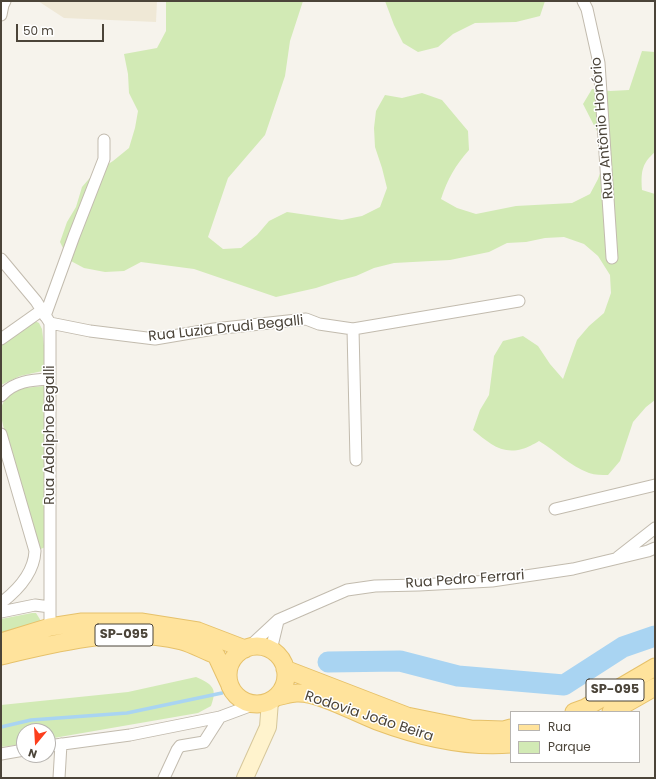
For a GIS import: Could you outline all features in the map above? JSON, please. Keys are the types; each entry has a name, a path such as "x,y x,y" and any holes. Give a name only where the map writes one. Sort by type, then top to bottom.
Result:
{"main road":[{"name":"SP-095","path":"1,642 50,627 82,622 141,622 198,631 247,648 263,647 271,650"},
{"name":"SP-095","path":"1,656 82,638 132,634 156,637 183,642 216,655 233,691 239,698 246,702 267,701"},
{"path":"229,683 229,667 238,654 247,648"},
{"path":"267,701 281,692 285,685 286,677 280,658 271,650"},
{"name":"SP-095","path":"577,711 585,708 655,666"},
{"name":"Rodovia João Beira","path":"285,670 407,716 470,729 504,730 510,728"},
{"name":"SP-095","path":"612,711 655,687"},
{"name":"Rodovia João Beira","path":"267,701 296,693 312,694 377,721 417,735 452,743 496,746 510,744"}],"street":[{"name":"Rua Antônio Honório","path":"583,1 587,9 599,63 612,258"},
{"path":"1,339 46,316 74,236 104,159 104,140"},
{"path":"1,259 46,316"},
{"name":"Rua Luzia Drudi Begalli","path":"46,316 90,331 155,339 214,329 306,319 319,324 353,329 519,302"},
{"name":"Rua Adolpho Begalli","path":"46,316 50,379 50,627"},
{"path":"353,329 356,460"},
{"path":"1,396 15,384 32,380 50,379"},
{"path":"1,434 35,551 34,562 27,576 12,594 1,602"},
{"path":"555,509 655,485"},
{"path":"614,560 655,528"},
{"name":"Rua Pedro Ferrari","path":"247,648 278,620 347,590 374,586 492,581 573,569 614,560 655,548"},
{"path":"34,562 50,560"},
{"path":"1,612 35,605 50,607"},
{"path":"271,650 278,620"},
{"path":"56,745 130,735 220,717 267,701 268,727 245,778"},
{"path":"164,778 180,746 204,742 220,717"},
{"path":"59,778 61,744"},
{"path":"1,754 16,751"}],"shaded area":[{"path":"38,1 157,1 156,22 64,18"}],"green space":[{"path":"166,1 303,1 290,41 285,76 265,135 228,178 208,237 223,249 241,248 257,235 269,221 287,212 342,220 362,216 380,207 387,188 375,147 374,128 376,111 385,95 402,98 422,93 442,100 468,131 469,150 452,173 441,199 457,208 476,214 516,206 572,203 590,194 598,179 605,159 601,139 583,104 592,89 610,91 629,90 642,51 655,52 655,152 650,156 644,165 642,190 655,194 655,400 646,407 633,422 620,461 608,475 594,474 582,470 539,441 524,448 514,450 501,449 484,439 473,430 480,410 489,395 494,356 503,341 523,336 538,346 550,364 563,379 577,340 589,326 604,313 611,293 610,275 598,256 584,244 564,237 507,243 489,252 450,260 394,263 374,268 356,276 316,288 276,297 194,269 141,262 124,271 105,272 84,268 69,260 60,242 67,222 76,207 82,187 94,173 113,161 129,148 135,128 138,111 129,93 128,74 124,54 157,48 166,31"},
{"path":"385,1 545,1 540,16 516,22 475,23 453,34 438,47 418,52 403,43"},
{"path":"35,321 39,323 42,329 47,370 20,376 1,385 1,342"},
{"path":"44,386 47,546 39,550 5,434 1,416 1,408 5,398 15,389"},
{"path":"36,613 41,621 1,633 1,619"},
{"path":"196,677 212,687 214,695 211,706 198,713 56,738 56,723 16,723 16,745 1,747 1,705 128,692"}],"waterway":[{"path":"328,662 400,661 458,676 564,685 623,647 655,636"},
{"path":"1,727 31,720 127,713 222,693"}]}
